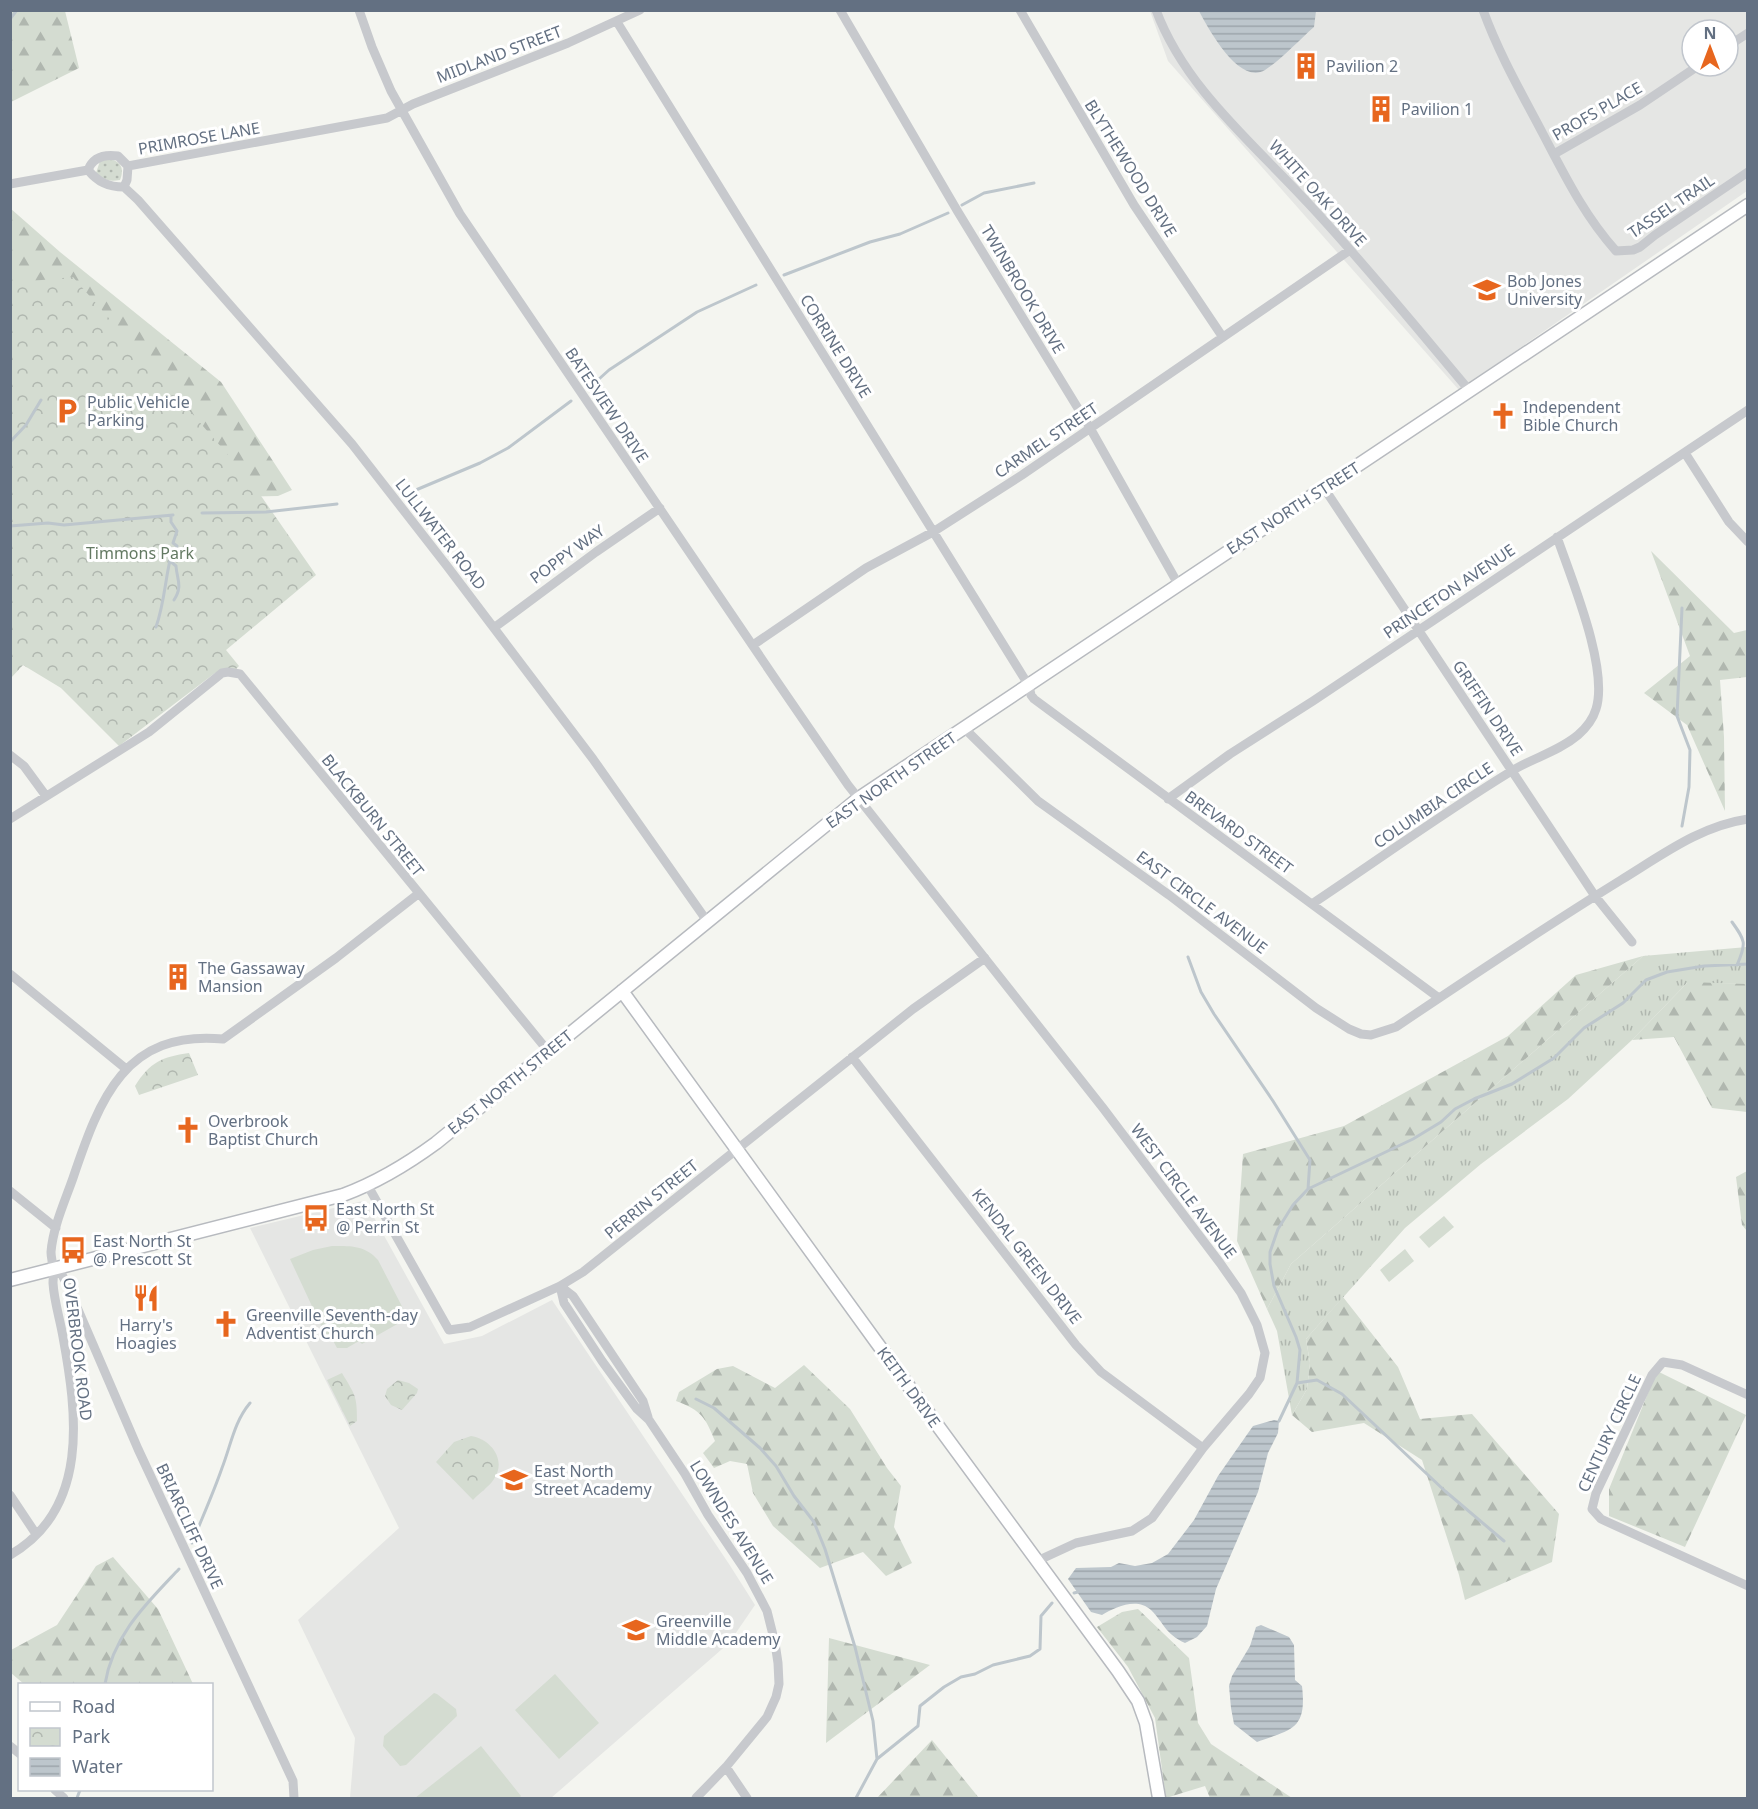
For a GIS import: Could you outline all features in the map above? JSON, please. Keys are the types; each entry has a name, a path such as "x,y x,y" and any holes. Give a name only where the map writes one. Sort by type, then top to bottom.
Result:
{"main road":[{"name":"EAST NORTH STREET","path":"10,1280 309,1204 368,1186 410,1163 860,798 1748,205"},
{"name":"KEITH DRIVE","path":"622,991 1138,1701 1150,1739 1159,1798"}],"street":[{"name":"BATESVIEW DRIVE","path":"359,10 372,47 402,111 460,214 848,785 860,798"},
{"name":"MIDLAND STREET","path":"402,111 413,104 640,10"},
{"name":"TWINBROOK DRIVE","path":"840,10 958,212 1090,428 1178,584"},
{"name":"BLYTHEWOOD DRIVE","path":"1020,10 1134,205 1222,336"},
{"name":"WHITE OAK DRIVE","path":"1156,10 1172,48 1195,80 1350,250 1469,390"},
{"name":"PROFS PLACE","path":"1483,10 1497,47 1554,154 1640,105 1680,78"},
{"name":"CORRINE DRIVE","path":"617,21 1029,686"},
{"name":"PRIMROSE LANE","path":"10,184 88,171 91,163 104,156 118,156 128,166 387,118 402,111"},
{"name":"TASSEL TRAIL","path":"1554,154 1572,192 1601,235 1616,251 1633,250 1640,247 1748,172"},
{"path":"124,187 128,166"},
{"name":"LULLWATER ROAD","path":"88,171 97,180 112,187 124,187 138,200 352,444 495,627 593,759 706,921"},
{"name":"CARMEL STREET","path":"753,645 867,568 933,532 1090,428 1222,336 1306,282 1350,250"},
{"name":"PRINCETON AVENUE","path":"1168,799 1230,754 1748,410"},
{"path":"1685,453 1729,522 1748,542"},
{"name":"GRIFFIN DRIVE","path":"1324,488 1595,896 1632,942"},
{"name":"POPPY WAY","path":"495,627 660,508"},
{"name":"COLUMBIA CIRCLE","path":"1312,904 1512,771 1564,745 1580,734 1593,717 1598,699 1598,673 1578,598 1557,537"},
{"name":"BLACKBURN STREET","path":"46,796 129,746 222,674 228,672 240,674 548,1051"},
{"name":"BREVARD STREET","path":"1029,686 1030,695 1037,703 1439,998"},
{"name":"EAST CIRCLE AVENUE","path":"964,728 1038,801 1169,895 1316,1008 1361,1034 1371,1035 1389,1030 1595,896 1689,838 1730,821 1748,819"},
{"path":"10,755 24,766 46,796 10,819"},
{"name":"WEST CIRCLE AVENUE","path":"860,798 1103,1108 1220,1263 1241,1293 1257,1325 1265,1353 1260,1378 1203,1448 1152,1518 1143,1526 1132,1531 1076,1543 1037,1561"},
{"path":"10,974 125,1068 147,1051 159,1046 193,1039 224,1039 336,958 418,894"},
{"name":"PERRIN STREET","path":"368,1186 449,1330 470,1327 560,1286 583,1272 852,1057 985,958"},
{"name":"KENDAL GREEN DRIVE","path":"852,1057 1083,1352 1101,1372 1203,1448"},
{"name":"OVERBROOK ROAD","path":"10,1555 30,1541 48,1520 60,1502 67,1483 73,1450 74,1421 53,1284 51,1249 56,1228 95,1119 125,1068"},
{"path":"10,1191 56,1228"},
{"name":"BRIARCLIFF DRIVE","path":"53,1269 62,1275 67,1284 138,1449 293,1781 294,1798"},
{"name":"LOWNDES AVENUE","path":"560,1286 564,1303 602,1361 637,1409 649,1420"},
{"name":"LOWNDES AVENUE","path":"560,1286 573,1296 643,1401 649,1420 768,1611 776,1643 779,1684 776,1697 767,1717 726,1767 696,1798"},
{"name":"CENTURY CIRCLE","path":"1748,1395 1682,1365 1664,1362 1658,1366 1647,1384 1596,1492 1592,1509 1601,1519 1748,1586"},
{"path":"10,1495 36,1534"},
{"path":"726,1767 747,1798"}],"shaded area":[{"name":"Bob Jones University","path":"1150,11 1747,11 1747,191 1459,390 1168,61"},
{"name":"East North Street Academy","path":"363,1201 444,1344 482,1336 552,1300 755,1605 729,1643 551,1798 350,1798 355,1738 298,1620 399,1528 250,1228"}],"green space":[{"path":"11,10 65,11 79,68 11,102"},
{"path":"108,159 116,161 122,168 120,180 106,180 96,173 100,161"},
{"path":"10,208 60,252 221,382 292,490 278,496 232,497 11,331"},
{"name":"Timmons Park","path":"73,277 250,480 316,575 226,650 239,666 236,669 215,673 119,746 61,688 23,665 11,678 11,283"},
{"path":"1651,551 1734,633 1747,630 1747,677 1720,680 1724,737 1725,811 1687,725 1644,693 1690,656"},
{"path":"1747,947 1747,984 1687,983 1632,1040 1568,1099 1481,1164 1405,1228 1306,1339 1310,1363 1307,1389 1292,1415 1277,1331 1267,1309 1291,1264 1643,956"},
{"path":"1643,956 1291,1264 1267,1309 1237,1241 1243,1154 1344,1126 1508,1036 1576,975"},
{"path":"1688,982 1747,984 1747,1112 1712,1108 1674,1037 1632,1040"},
{"path":"189,1053 198,1075 139,1095 135,1086 146,1071 171,1056"},
{"path":"1747,1171 1747,1231 1742,1225 1736,1177"},
{"path":"1444,1216 1454,1227 1429,1248 1419,1237"},
{"path":"332,1246 357,1247 373,1255 378,1260 408,1318 362,1344 359,1341 347,1348 337,1348 330,1335 325,1334 290,1259"},
{"path":"1405,1249 1414,1261 1389,1282 1380,1270"},
{"path":"1343,1297 1398,1367 1420,1419 1472,1414 1559,1514 1552,1562 1465,1600 1422,1460 1364,1423 1312,1432 1292,1415 1307,1389 1310,1363 1306,1339"},
{"path":"804,1365 850,1409 901,1486 894,1527 912,1563 886,1576 863,1552 820,1568 773,1526 753,1493 747,1464 730,1461 714,1468 703,1453 715,1441 708,1426 702,1416 692,1408 676,1401 679,1392 717,1369 733,1366 775,1388"},
{"path":"1657,1371 1746,1415 1685,1547 1609,1516 1609,1489"},
{"path":"342,1373 356,1400 357,1421 350,1426 327,1380"},
{"path":"398,1380 418,1389 402,1410 391,1405 385,1396 387,1389"},
{"path":"471,1436 485,1441 490,1446 498,1458 499,1465 492,1482 473,1500 436,1462 454,1442"},
{"path":"113,1557 158,1609 193,1683 23,1683 11,1673 11,1650 57,1625 96,1566"},
{"path":"1138,1609 1189,1658 1198,1723 1211,1744 1292,1798 1210,1798 1205,1786 1166,1798 1155,1718 1128,1667 1097,1627 1122,1612"},
{"path":"829,1638 930,1665 826,1743"},
{"path":"555,1674 599,1723 559,1759 515,1710"},
{"path":"434,1693 456,1709 457,1716 406,1765 400,1766 383,1746 384,1736"},
{"path":"932,1740 979,1798 877,1798"},
{"path":"481,1746 521,1796 519,1798 415,1798"}],"water":[{"path":"1199,11 1316,11 1314,27 1271,66 1255,73 1235,63 1209,30"},
{"path":"1274,1420 1279,1421 1278,1433 1268,1453 1258,1492 1216,1589 1207,1626 1197,1637 1185,1643 1169,1632 1151,1610 1139,1604 1120,1606 1102,1615 1091,1612 1068,1579 1076,1568 1111,1567 1119,1563 1135,1566 1152,1563 1168,1554 1194,1520 1218,1476 1253,1426"},
{"path":"1261,1625 1289,1637 1294,1645 1295,1680 1302,1686 1303,1701 1299,1720 1294,1726 1257,1742 1234,1724 1229,1686 1232,1676 1250,1646 1256,1627"}],"waterway":[{"path":"10,19 17,10"},
{"path":"962,205 984,193 1034,183"},
{"path":"784,275 870,242 900,234 948,213"},
{"path":"589,388 609,370 697,312 756,285"},
{"path":"10,442 26,425 41,400"},
{"path":"404,495 480,463 508,448 571,401"},
{"path":"202,513 266,512 337,504"},
{"path":"10,526 48,523 64,525 173,515"},
{"path":"156,627 172,552 177,546 173,543 177,531 171,522 171,516"},
{"path":"170,561 176,566 179,583 174,600"},
{"path":"1682,608 1677,716 1690,750 1689,787 1682,826"},
{"path":"1732,922 1743,942 1737,965"},
{"path":"1188,957 1201,992 1214,1014 1310,1160 1308,1189"},
{"path":"1279,1421 1297,1383 1300,1350 1274,1286 1270,1252 1278,1229 1293,1205 1308,1189 1413,1139 1441,1122 1455,1109 1474,1099 1512,1084 1554,1058 1584,1028 1623,1003 1646,980 1667,972 1704,966 1748,964"},
{"path":"1297,1383 1317,1380 1342,1394 1445,1491 1504,1541"},
{"path":"696,1399 714,1408 760,1448 776,1466 794,1496 814,1522 825,1549 855,1647 873,1721 877,1759"},
{"path":"192,1543 219,1478 236,1426 250,1403"},
{"path":"105,1683 109,1666 123,1635 143,1608 179,1569"},
{"path":"1074,1593 1078,1592"},
{"path":"856,1798 877,1759 918,1726 920,1706 961,1677 975,1674 993,1665 1030,1656 1040,1649 1041,1616 1052,1603"},
{"path":"77,1798 80,1791"}],"place":[{"name":"Pavilion 2","path":"1306,66"},
{"name":"Pavilion 1","path":"1381,109"},
{"name":"Bob Jones University","path":"1487,290"},
{"name":"Public Vehicle Parking","path":"67,411"},
{"name":"Independent Bible Church","path":"1503,416"},
{"name":"The Gassaway Mansion","path":"178,977"},
{"name":"Overbrook Baptist Church","path":"188,1130"},
{"name":"East North St @ Perrin St","path":"316,1218"},
{"name":"East North St @ Prescott St","path":"73,1250"},
{"name":"Harry's Hoagies","path":"146,1298"},
{"name":"Greenville Seventh-day Adventist Church","path":"226,1324"},
{"name":"East North Street Academy","path":"514,1480"},
{"name":"Greenville Middle Academy","path":"636,1630"}]}
